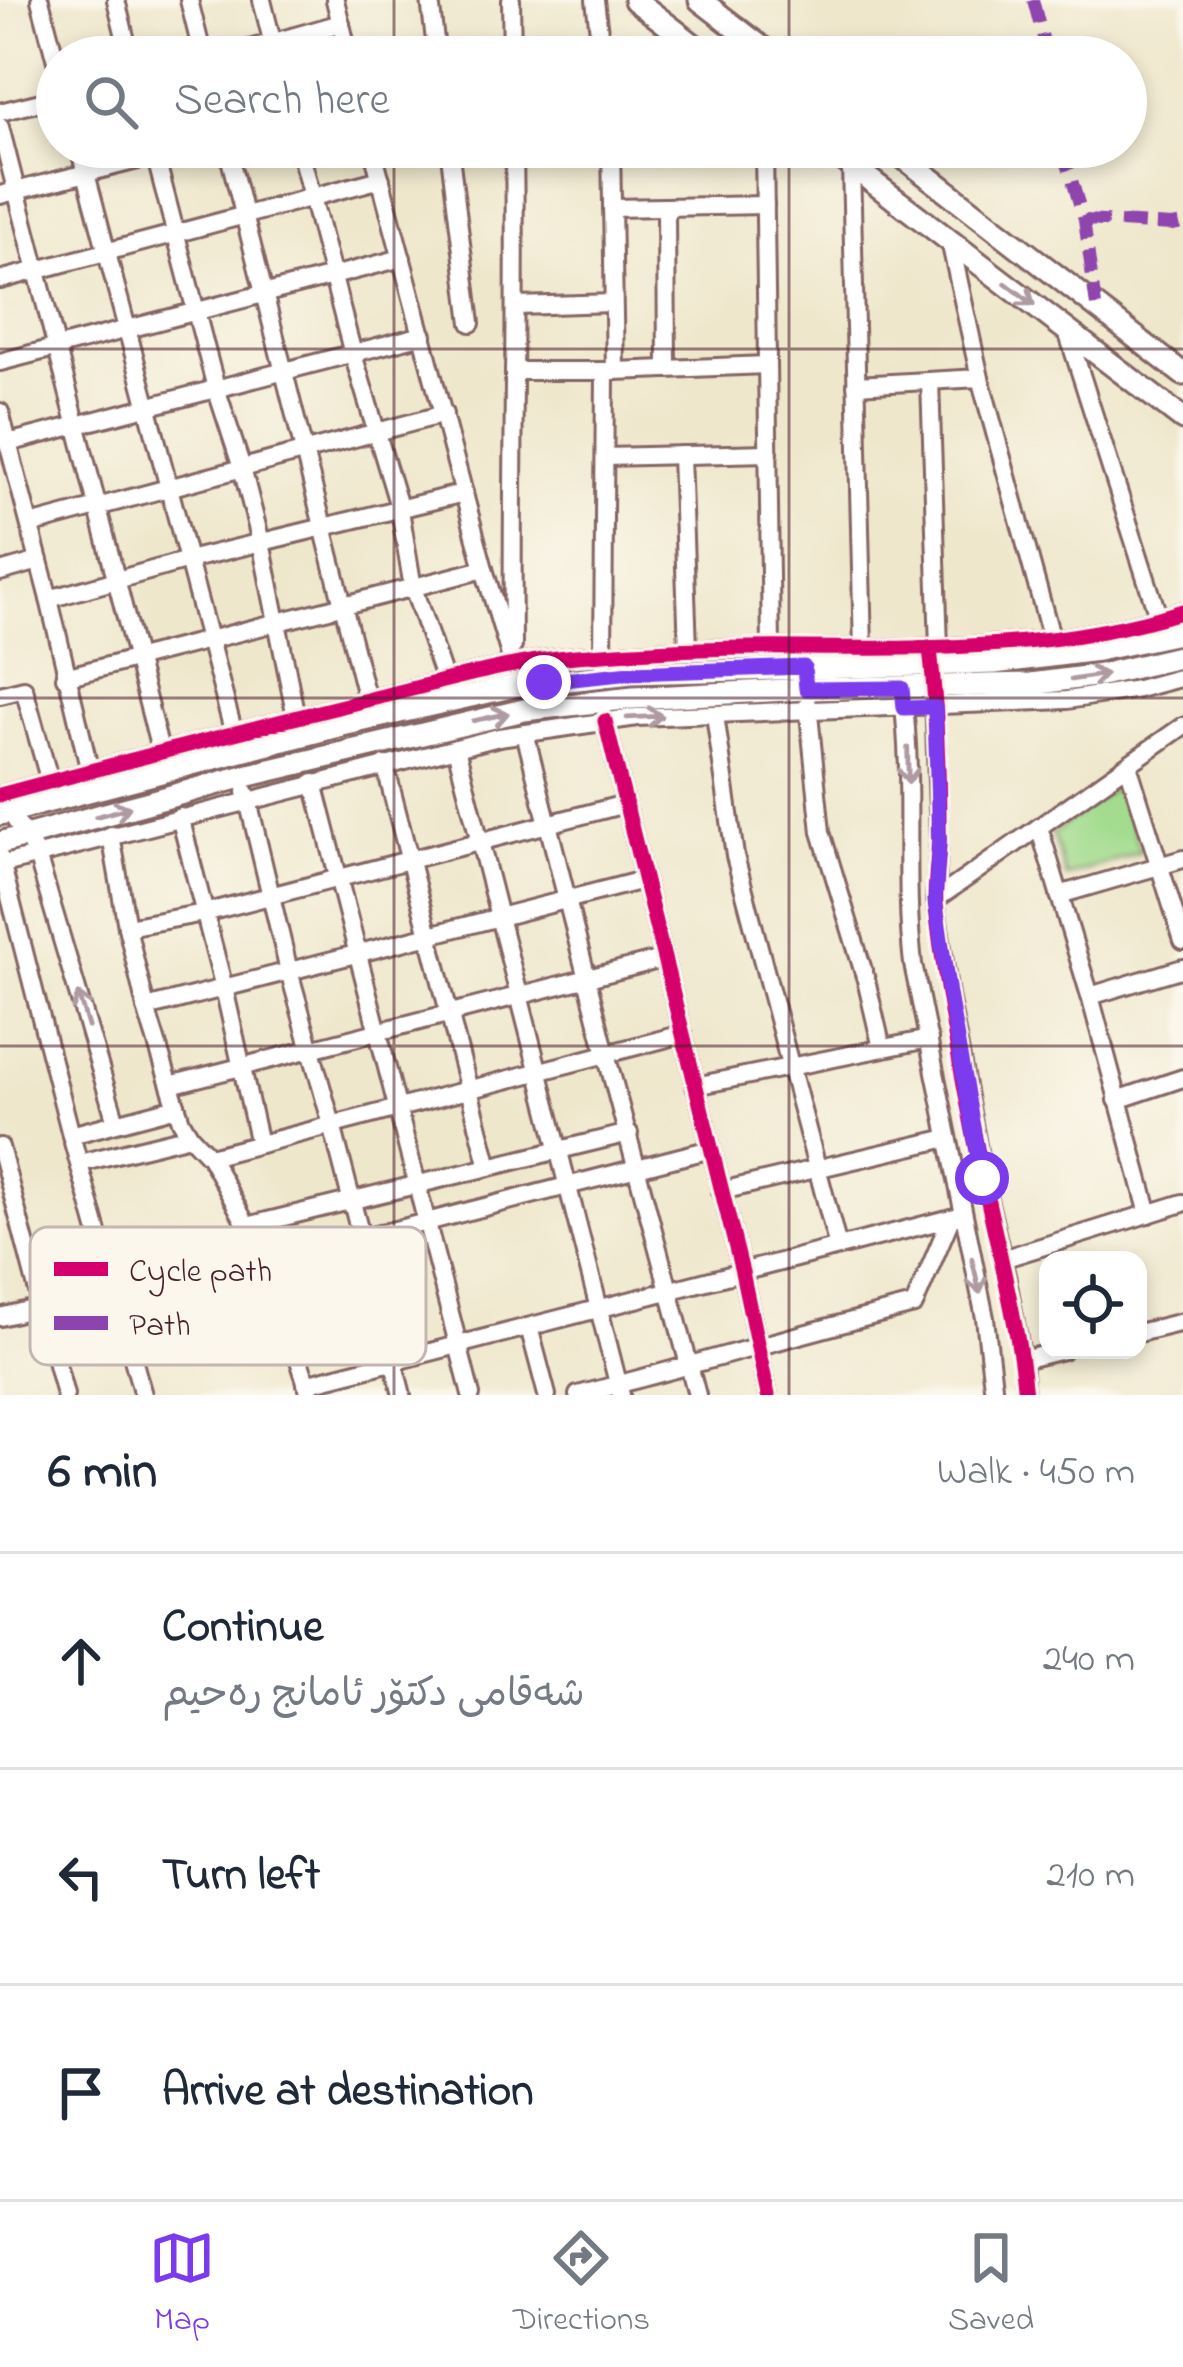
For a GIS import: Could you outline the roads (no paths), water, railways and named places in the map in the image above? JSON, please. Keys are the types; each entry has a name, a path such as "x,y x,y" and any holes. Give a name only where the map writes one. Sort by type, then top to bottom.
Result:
{"main road":[{"path":"634,0 681,36"},
{"path":"700,0 746,36"},
{"path":"855,168 1183,419"},
{"path":"917,168 1183,374"},
{"path":"3,804 335,717 500,689 603,665 805,678 901,678 1116,647 1183,632"},
{"path":"934,671 995,687 1066,680 1183,656"},
{"path":"1,857 241,777 524,710 805,678"}],"street":[{"path":"40,0 49,36"},
{"path":"116,0 125,36"},
{"path":"189,0 198,36"},
{"path":"262,0 271,36"},
{"path":"335,0 344,36"},
{"path":"430,0 434,36"},
{"path":"512,0 512,36"},
{"path":"595,0 599,36"},
{"path":"309,36 341,23"},
{"path":"0,112 36,103"},
{"path":"0,127 9,193 37,270 161,754"},
{"path":"85,168 234,734"},
{"path":"9,193 99,168"},
{"path":"158,168 261,542 296,717"},
{"path":"232,168 367,700"},
{"path":"305,168 400,510 413,587 445,681"},
{"path":"378,168 513,665"},
{"path":"452,168 471,323"},
{"path":"513,665 514,168"},
{"path":"603,665 605,457 614,302 611,168"},
{"path":"764,168 771,648"},
{"path":"851,168 863,650"},
{"path":"0,280 381,179"},
{"path":"612,208 765,206"},
{"path":"666,207 667,369"},
{"path":"950,241 980,378 1052,640"},
{"path":"0,362 402,258"},
{"path":"517,305 614,302"},
{"path":"1067,330 1159,619"},
{"path":"8,442 423,334"},
{"path":"514,371 767,365"},
{"path":"856,385 980,378"},
{"path":"929,381 939,841 935,900 1025,1395"},
{"path":"0,412 90,772"},
{"path":"30,525 444,414"},
{"path":"605,457 769,453"},
{"path":"681,455 688,649"},
{"path":"50,599 464,493"},
{"path":"0,572 39,561"},
{"path":"65,676 484,569"},
{"path":"863,650 901,678 1183,611"},
{"path":"116,1122 32,845 3,804 50,782 296,717 335,717 367,700 513,665 603,665 688,649 771,648 805,678 821,832 882,1048"},
{"path":"32,845 111,835 525,733 637,717 715,715 863,650"},
{"path":"934,671 1067,700 1183,677"},
{"path":"901,678 914,964 948,1138 957,1216 986,1318 994,1395"},
{"path":"0,695 24,688 50,782"},
{"path":"715,715 735,856 838,1247"},
{"path":"605,721 742,1272 768,1395"},
{"path":"935,900 1183,726"},
{"path":"525,733 697,1395"},
{"path":"456,748 620,1390"},
{"path":"386,765 489,1167"},
{"path":"1128,765 1183,941"},
{"path":"241,777 357,1227"},
{"path":"314,783 471,1395"},
{"path":"127,927 204,913 625,804"},
{"path":"180,817 260,1144"},
{"path":"1039,827 1149,1214"},
{"path":"111,835 146,1008 177,1107 190,1136 210,1157 248,1226 629,1133"},
{"path":"1,857 97,1227"},
{"path":"1059,895 1183,859"},
{"path":"146,1008 643,880"},
{"path":"170,1085 662,958"},
{"path":"1090,996 1183,968"},
{"path":"210,1157 683,1034"},
{"path":"694,1086 929,1039"},
{"path":"1117,1100 1183,1078"},
{"path":"71,1135 177,1107"},
{"path":"80,1163 190,1136"},
{"path":"722,1191 948,1138"},
{"path":"0,1147 30,1261"},
{"path":"407,1227 711,1149"},
{"path":"1002,1259 1183,1203"},
{"path":"426,1353 957,1216"},
{"path":"578,1395 620,1390 758,1344 914,1304 957,1216"},
{"path":"0,1317 30,1309"},
{"path":"1147,1331 1183,1322"},
{"path":"529,1327 547,1395"},
{"path":"1022,1360 1039,1356"},
{"path":"57,1365 65,1395"},
{"path":"135,1365 143,1395"},
{"path":"308,1389 384,1365"},
{"path":"394,1365 402,1395"}]}
